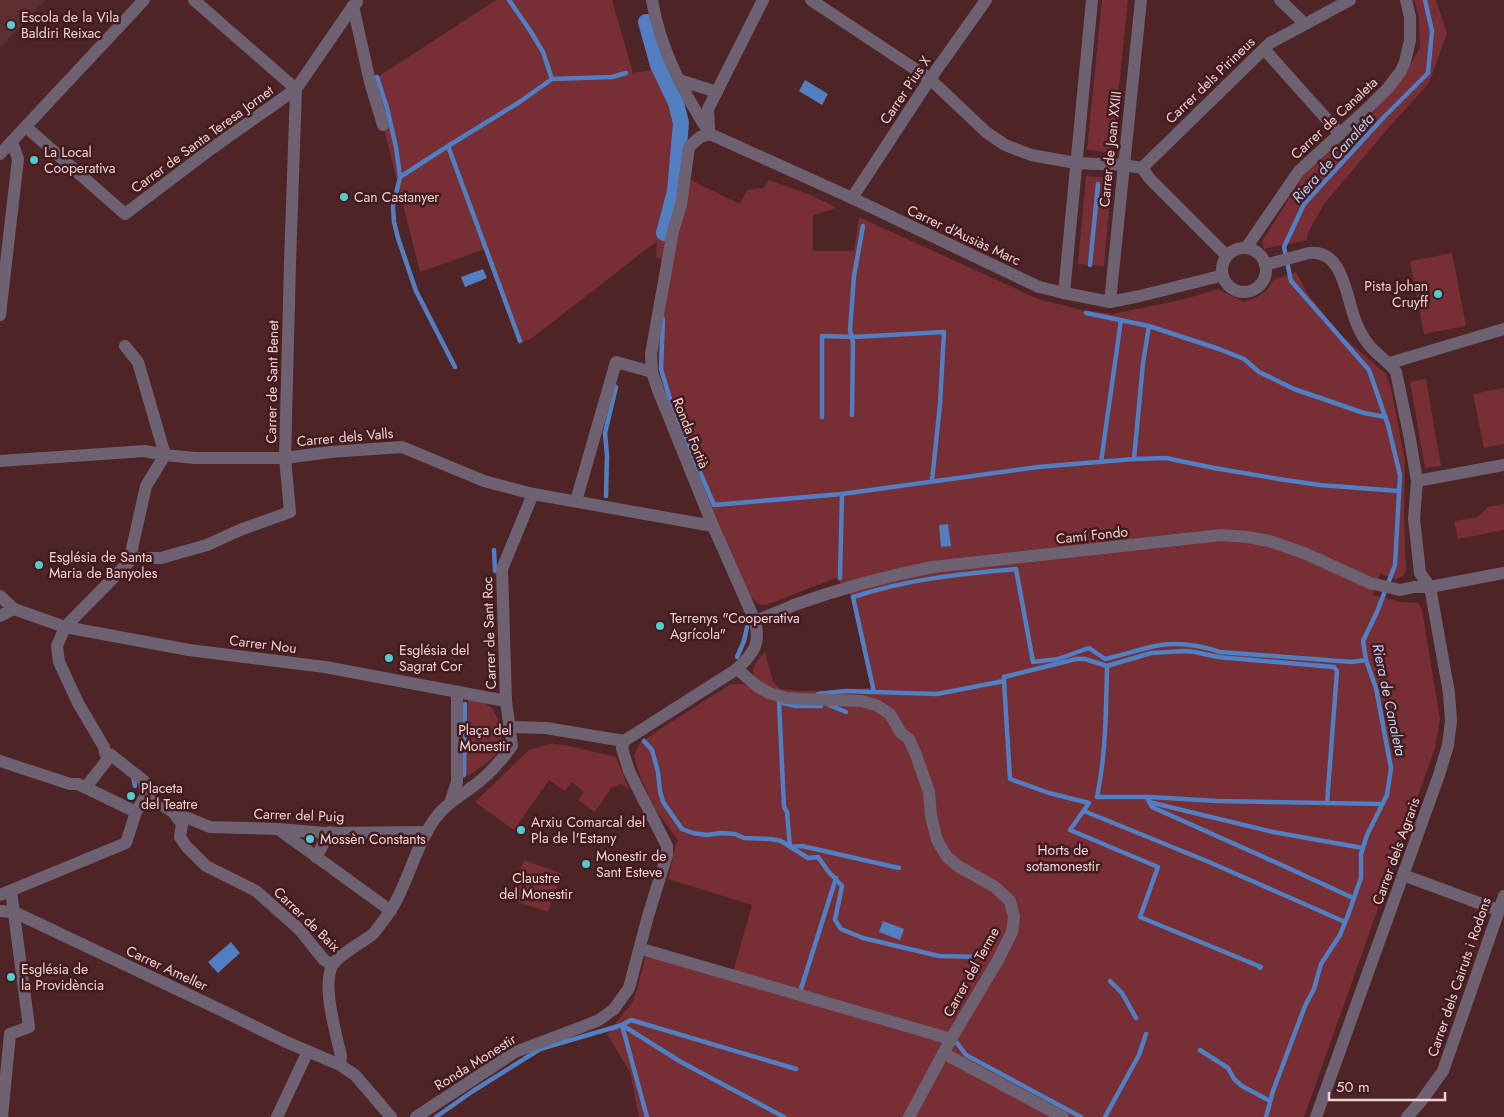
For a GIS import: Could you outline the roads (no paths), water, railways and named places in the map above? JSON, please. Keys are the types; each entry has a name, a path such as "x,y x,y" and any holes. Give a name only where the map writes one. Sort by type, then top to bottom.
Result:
{"street":[{"path":"0,154 144,0"},
{"path":"194,0 296,89 356,3"},
{"path":"652,0 660,39 692,106 710,134"},
{"path":"710,134 708,109 763,0"},
{"path":"811,0 930,79 986,132 1005,145 1032,155 1076,163 1123,165 1142,168 1222,267 1228,284 1238,290 1251,290 1257,288 1265,278 1266,265 1259,253 1246,248 1235,250 1222,267"},
{"name":"Carrer Pius X","path":"852,198 930,79 986,0"},
{"path":"1064,294 1092,0"},
{"name":"Carrer de Joan XXIII","path":"1110,302 1141,0"},
{"path":"1280,0 1305,24"},
{"name":"Carrer dels Pirineus","path":"1142,168 1270,43 1350,0"},
{"name":"Carrer de Canaleta","path":"1246,248 1299,171 1388,88 1402,71 1410,40 1410,18 1406,0"},
{"path":"356,3 370,82 383,125"},
{"path":"1264,49 1340,134"},
{"path":"679,80 717,92"},
{"name":"Carrer de Santa Teresa Jornet","path":"26,127 125,214 211,149 296,89"},
{"name":"Carrer de Sant Benet","path":"130,558 161,558 207,545 240,530 290,512 286,458 296,89"},
{"name":"Carrer d'Ausiàs Marc","path":"710,134 852,198 1039,287 1064,294 1110,302 1140,296 1222,267"},
{"name":"Ronda Fortià","path":"624,741 737,669 751,656 756,643 757,630 755,621 712,526 658,390 652,372 650,354 673,231 681,206 689,146 700,137 710,134"},
{"path":"0,315 18,159 12,142"},
{"path":"1266,265 1308,253 1316,252 1326,255 1335,264 1340,274 1356,323 1370,346 1390,363 1396,372 1400,384 1417,481 1414,519 1420,573 1430,587"},
{"path":"1390,363 1504,329"},
{"path":"2,1117 10,1034 29,1027 14,912 6,893 126,843 136,812 146,795 144,781 107,751 78,703 59,662 57,646 65,628 130,562 146,486 165,455 138,362 125,346"},
{"path":"576,501 616,362 652,372"},
{"name":"Carrer dels Valls","path":"0,461 145,451 195,458 286,458 330,452 402,447 484,481 533,494 712,526"},
{"path":"1417,481 1504,466"},
{"name":"Carrer de Sant Roc","path":"451,800 472,787 492,771 512,746 506,701 502,569 533,494"},
{"name":"Camí Fondo","path":"755,621 854,586 897,574 933,567 1221,535 1269,541 1304,553 1370,583 1400,590 1414,587 1430,587 1504,573"},
{"name":"Carrer dels Agraris","path":"1316,1117 1439,775 1448,745 1452,721 1449,693 1430,587"},
{"path":"0,596 14,609 0,616"},
{"name":"Carrer Nou","path":"14,609 65,628 189,650 325,667 458,692"},
{"name":"Carrer del Terme","path":"737,669 769,693 787,698 861,701 876,705 890,714 901,733 909,739 916,754 929,792 930,816 937,840 947,857 958,866 995,887 1010,901 1014,917 1012,932 909,1117"},
{"path":"332,965 374,932 391,910 427,832 436,816 451,800 457,782 458,692 506,701"},
{"path":"510,727 546,728 624,741"},
{"name":"Ronda Monestir","path":"416,1117 516,1052 599,1020 614,1008 629,988 667,856 667,846 629,771 622,748 624,741"},
{"path":"86,787 107,751"},
{"path":"0,762 70,784 78,784 136,812"},
{"path":"146,795 173,812"},
{"name":"Carrer del Puig","path":"173,812 210,827 330,832 427,832"},
{"name":"Carrer de Baix","path":"173,812 182,824 180,837 186,846 206,866 256,891 299,929 324,960 332,965 329,978 330,1002 341,1056 340,1065"},
{"path":"278,829 391,910"},
{"path":"316,856 330,832"},
{"path":"1403,875 1498,910"},
{"name":"Carrer dels Cairuts i Rodons","path":"1407,1117 1443,1071 1504,896"},
{"path":"0,911 14,912"},
{"name":"Carrer Ameller","path":"14,912 284,1041 340,1065 355,1075 391,1117"},
{"path":"639,950 645,950 951,1039"},
{"path":"277,1117 308,1051"},
{"path":"943,1053 1063,1117"}],"water":[{"path":"805,80 828,94 822,105 799,91"},
{"path":"483,269 487,278 465,287 461,277"},
{"path":"948,524 951,546 941,547 939,525"},
{"path":"883,921 904,929 900,940 879,932"},
{"path":"231,942 240,953 218,973 208,962"}],"waterway":[{"path":"509,0 543,52 552,79"},
{"name":"Riera de Canaleta","path":"1266,1117 1273,1091 1305,1006 1314,989 1321,964 1340,935 1348,915 1361,878 1361,854 1367,835 1387,795 1391,768 1376,688 1366,660 1363,641 1377,612 1395,565 1400,475 1388,425 1369,370 1291,281 1284,247 1304,204 1384,117 1428,73 1432,31 1425,0"},
{"path":"646,22 658,65 676,103 681,123 675,191 664,233"},
{"path":"400,177 518,103 552,79 612,77 626,73"},
{"path":"377,77 387,108 396,147 400,177 393,207 398,238 416,291 455,367"},
{"path":"448,146 520,341"},
{"path":"1090,265 1098,184"},
{"path":"852,415 853,342 850,330 854,276 863,226"},
{"path":"1086,313 1149,326 1219,349 1244,359 1259,372 1294,389 1364,413 1386,417"},
{"path":"663,319 661,369 673,409 714,505 842,494 840,578"},
{"path":"1101,462 1121,320"},
{"path":"1134,459 1143,363 1149,326"},
{"path":"822,417 822,336 853,337 944,332 940,404 932,481"},
{"path":"606,496 607,456 605,433 616,387"},
{"path":"842,494 1038,467 1166,458 1214,468 1320,485 1399,491"},
{"path":"494,550 495,571"},
{"path":"1260,968 1140,917 1158,867 1070,830 1089,803 1049,793 1010,779 1004,681 937,694 874,692 853,597 894,586 954,575 1016,569 1033,662 1058,659 1089,648 1105,659 1156,646 1174,644 1193,645 1220,652 1352,662 1366,660"},
{"path":"737,657 744,641 747,627"},
{"path":"1004,681 1004,677 1076,659 1085,659 1107,666 1151,653 1184,651 1218,657 1334,667 1337,671 1327,803"},
{"path":"1107,666 1104,748 1097,797 1382,804"},
{"path":"818,694 846,691 874,692"},
{"path":"821,706 796,706 779,702 784,807 787,812 790,847 802,846 899,868"},
{"path":"464,775 465,704"},
{"path":"829,705 846,712"},
{"path":"644,741 652,750 663,802 682,829 707,835 720,833 735,834 744,838 781,841 808,858 818,857 842,886 835,920 841,929 863,938 939,956 982,957"},
{"path":"133,777 135,786"},
{"path":"1147,797 1152,807 1353,898"},
{"path":"1149,802 1273,832 1363,848"},
{"path":"1084,811 1209,862 1345,922"},
{"path":"802,993 800,992 836,878"},
{"path":"1110,981 1122,993 1136,1018"},
{"path":"436,1117 473,1091 540,1049 622,1025 631,1020 796,1069"},
{"path":"622,1025 681,1062 784,1117"},
{"path":"622,1025 647,1117"},
{"path":"1105,1117 1139,1055 1146,1034"},
{"path":"954,1039 966,1055 1081,1117"},
{"path":"1200,1050 1228,1068 1234,1079 1242,1086 1270,1101"}],"place":[{"name":"Escola de la Vila Baldiri Reixac","path":"11,25"},
{"name":"La Local Cooperativa","path":"34,160"},
{"name":"Can Castanyer","path":"344,197"},
{"name":"Pista Johan Cruyff","path":"1438,294"},
{"name":"Església de Santa Maria de Banyoles","path":"39,565"},
{"name":"Terrenys \"Cooperativa Agrícola\"","path":"660,626"},
{"name":"Església del Sagrat Cor","path":"389,658"},
{"name":"Placeta del Teatre","path":"131,796"},
{"name":"Arxiu Comarcal del Pla de l'Estany","path":"521,830"},
{"name":"Mossèn Constants","path":"310,839"},
{"name":"Monestir de Sant Esteve","path":"586,864"},
{"name":"Església de la Providència","path":"11,977"}],"park label":[{"name":"Plaça del Monestir","path":"485,738"},
{"name":"Horts de sotamonestir","path":"1063,858"},
{"name":"Claustre del Monestir","path":"536,886"}]}
